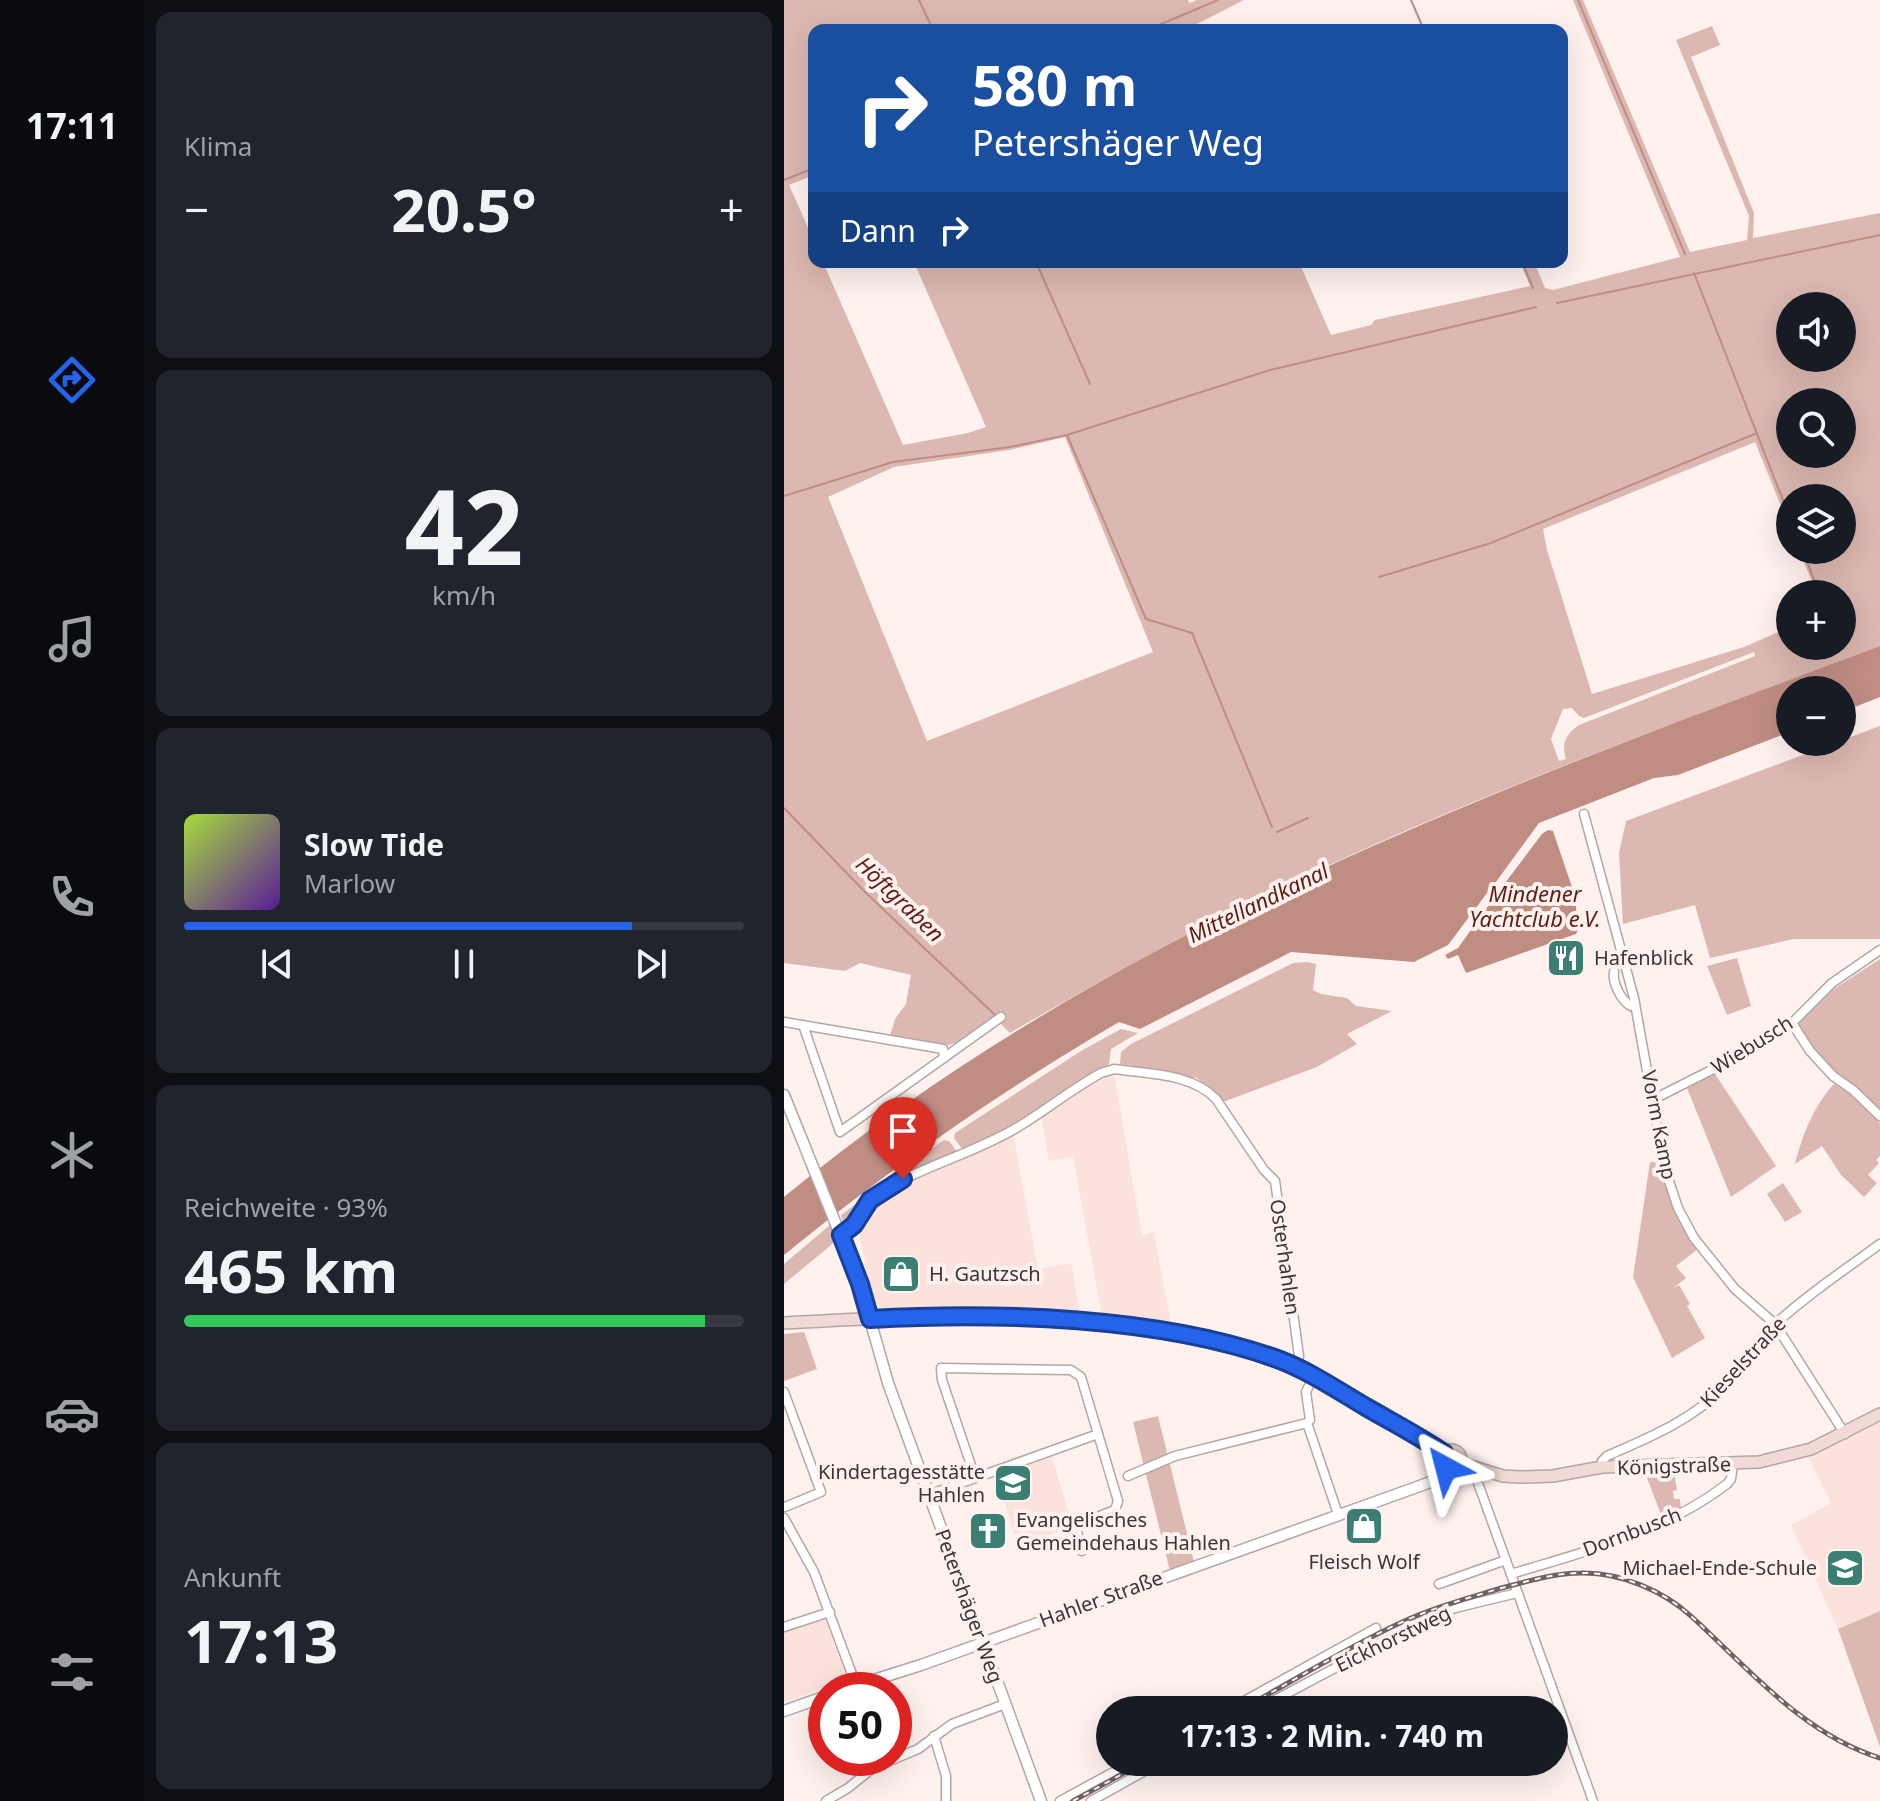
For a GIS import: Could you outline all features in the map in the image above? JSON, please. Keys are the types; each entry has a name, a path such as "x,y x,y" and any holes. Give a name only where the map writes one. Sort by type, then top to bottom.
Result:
{"main road":[{"path":"784,1323 947,1316 1106,1324 1186,1335 1235,1346 1314,1375 1444,1453"},
{"name":"Königstraße","path":"1460,1463 1503,1476 1521,1477 1553,1476 1602,1467 1759,1462 1797,1454 1845,1434 1880,1414"},
{"path":"1457,1451 1461,1457 1460,1463 1452,1469 1446,1468 1442,1462 1444,1453 1457,1451"}],"street":[{"name":"Vorm Kamp","path":"1584,814 1635,1004 1664,1166 1678,1208 1689,1228 1735,1289 1775,1324 1845,1434"},
{"name":"Wiebusch","path":"1654,1099 1726,1064 1792,1023 1832,983 1880,950"},
{"path":"1614,972 1613,977 1624,1002 1631,1006 1635,1004"},
{"path":"803,1025 840,1132 1001,1017"},
{"path":"784,1022 943,1049 944,1058"},
{"path":"1792,1023 1810,1051 1833,1076 1880,1116"},
{"name":"Osterhahlen","path":"841,1235 854,1225 876,1195 903,1179 1017,1128 1101,1073 1114,1069 1194,1082 1207,1089 1216,1099 1264,1170 1275,1181 1299,1356 1296,1367"},
{"name":"Petershäger Weg","path":"784,1095 860,1284 888,1383 1041,1801"},
{"name":"Kieselstraße","path":"1602,1467 1602,1461 1607,1456 1686,1418 1709,1402 1726,1386 1759,1340 1775,1324 1880,1244"},
{"path":"975,1477 942,1380 941,1368 1077,1372 1118,1506 1079,1524 1076,1528 1082,1551"},
{"path":"1128,1476 1175,1456 1307,1423 1310,1420 1306,1392 1314,1375"},
{"path":"784,1392 821,1492 784,1507 784,1516 808,1559 851,1672"},
{"path":"1307,1423 1338,1514"},
{"path":"928,1495 1098,1434"},
{"name":"Dornbusch","path":"1511,1574 1620,1541 1680,1515 1727,1484 1733,1464"},
{"name":"Hahler Straße","path":"895,1672 1433,1481 1446,1468"},
{"path":"1478,1483 1593,1801"},
{"path":"1439,1584 1506,1560"},
{"name":"Eickhorstweg","path":"1282,1696 1433,1616 1517,1593"},
{"path":"784,1627 830,1612"},
{"path":"1253,1696 1376,1628"},
{"path":"784,1711 808,1702"},
{"path":"826,1801 873,1768 918,1749 952,1724 1005,1704"},
{"path":"934,1736 946,1776 946,1801"},
{"path":"1060,1801 1106,1776"},
{"path":"1091,1801 1136,1776"}],"shaded area":[{"path":"784,0 1188,0 1190,3 1197,0 1244,0 1197,24 808,24 808,177 789,185 808,228 808,268 826,268 903,445 986,427 917,268 1302,268 1331,335 1371,325 1375,320 1530,286 1522,268 1537,268 1545,288 1553,290 1680,257 1573,0 1583,0 1690,252 1747,240 1749,216 1676,40 1712,26 1720,45 1691,57 1754,213 1753,238 1880,213 1880,646 1856,655 1856,580 1811,580 1805,564 1856,564 1856,484 1776,484 1776,494 1755,442 1543,529 1592,694 1744,647 1776,633 1776,660 1843,660 1800,676 1776,676 1776,685 1464,806 1354,854 1204,926 1010,1033 994,1017 949,1045 890,1036 895,1019 906,1004 911,975 860,963 845,971 784,963","holes":["1065,437 1153,652 927,741 828,497 894,467 1009,450","1754,652 1755,656 1579,725 1566,739 1566,759 1559,761 1551,739 1563,709 1572,708 1584,718"]},
{"path":"1880,726 1880,939 1794,939 1710,958 1695,905 1623,924 1619,853 1626,821 1800,756 1856,756 1856,735"},
{"path":"1737,958 1751,1006 1727,1015 1707,966"},
{"path":"1880,959 1880,1112 1812,1050 1797,1025 1834,989"},
{"path":"1293,963 1316,964 1313,990 1347,998 1356,1006 1392,1011 1347,1034 1357,1044 1317,1067 1223,1102 1195,1077 1193,1080 1138,1071 1134,1066 1120,1064 1121,1052 1131,1044"},
{"path":"1121,1029 1138,1033 1111,1049 1109,1064 1105,1068 1085,1077 1005,1130 963,1150 954,1138 955,1133 1081,1051"},
{"path":"1114,1074 1142,1235 1154,1232 1171,1325 1102,1316 1073,1157 1049,1161 1041,1115 1079,1088"},
{"path":"1715,1074 1776,1166 1731,1197 1687,1088"},
{"path":"1834,1084 1847,1091 1880,1123 1880,1156 1876,1160 1879,1163 1868,1175 1877,1183 1864,1197 1841,1175 1822,1146 1795,1164 1810,1121"},
{"path":"1013,1133 1038,1269 1071,1263 1080,1314 881,1308 870,1290 858,1226 868,1208 903,1182"},
{"path":"944,1140 949,1141 958,1153 891,1181 849,1224 844,1225 841,1215"},
{"path":"1650,1162 1661,1162 1669,1198 1698,1249 1676,1266 1686,1278 1672,1289 1679,1285 1705,1338 1672,1358 1633,1277"},
{"path":"1783,1183 1802,1212 1785,1222 1767,1194"},
{"path":"830,1225 836,1241 784,1284 784,1264"},
{"path":"804,1332 817,1369 784,1381 784,1334"},
{"path":"1158,1416 1194,1562 1170,1571 1133,1422"},
{"name":"Michael-Ende-Schule","path":"1880,1419 1880,1611 1838,1629 1791,1525 1831,1503 1808,1457"},
{"path":"1051,1455 1071,1519 1066,1521 1068,1528 1044,1537 1014,1534 997,1475"},
{"path":"1645,1473 1674,1473 1677,1490 1673,1491 1674,1499 1680,1499 1681,1510 1662,1517"},
{"path":"1880,1611 1880,1747 1838,1629"},
{"path":"824,1617 845,1672 808,1672 808,1694 784,1702 784,1631"}],"water":[{"path":"1880,646 1880,697 1856,706 1856,676 1799,676 1842,660 1856,660 1856,655"},
{"path":"1776,685 1776,737 1678,775 1654,778 1539,823 1493,886 1499,891 1542,834 1553,831 1575,896 1576,934 1466,973 1458,955 1448,959 1445,955 1458,948 1494,898 1487,893 1448,945 1414,962 1291,952 1140,1029 1119,1022 947,1132 784,1255 784,1197 907,1103 1036,1019 1170,944 1308,876 1448,813"}],"waterway":[{"path":"919,0 930,24"},
{"path":"1161,24 1218,0"},
{"path":"1411,0 1421,24"},
{"path":"1578,0 1685,254"},
{"path":"784,180 808,170"},
{"path":"1557,303 1880,235"},
{"path":"1039,268 1090,384"},
{"path":"1525,268 1533,288"},
{"path":"1694,273 1777,484"},
{"path":"784,496 893,462 1010,447 1067,435 1270,370 1536,307"},
{"path":"1379,577 1491,543 1757,433"},
{"path":"1067,435 1146,619 1192,633 1272,827"},
{"path":"1808,564 1814,580"},
{"name":"Höftgraben","path":"784,808 866,893 994,1014"},
{"path":"1277,832 1308,818"}],"railway":[{"path":"1265,1696 1360,1643 1424,1613 1539,1578 1571,1573 1596,1574 1641,1585 1668,1599 1802,1717 1852,1747 1880,1758"},
{"path":"1073,1801 1119,1776"}],"place":[{"name":"Hafenblick","path":"1566,958"},
{"name":"H. Gautzsch","path":"901,1274"},
{"name":"Kindertagesstätte Hahlen","path":"1013,1483"},
{"name":"Fleisch Wolf","path":"1364,1526"},
{"name":"Evangelisches Gemeindehaus Hahlen","path":"988,1531"},
{"name":"Michael-Ende-Schule","path":"1845,1568"}],"route":[{"path":"903,1179 870,1200 854,1225 841,1235 870,1319 947,1316 1057,1320 1186,1335 1235,1346 1314,1375 1444,1453 1442,1462 1446,1468"}],"water label":[{"name":"Mittellandkanal","path":"1258,903"},
{"name":"Mindener Yachtclub e.V.","path":"1535,906"}]}
